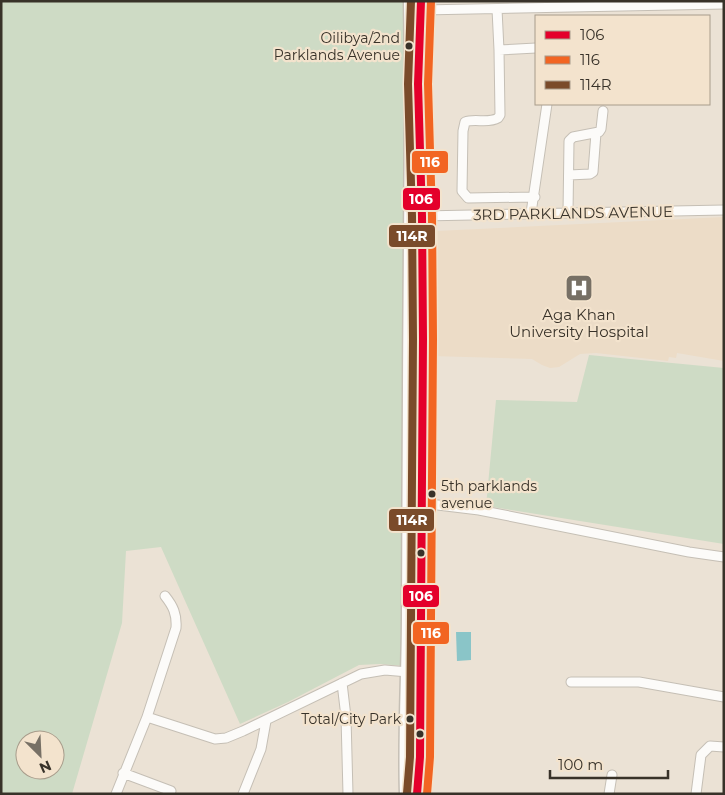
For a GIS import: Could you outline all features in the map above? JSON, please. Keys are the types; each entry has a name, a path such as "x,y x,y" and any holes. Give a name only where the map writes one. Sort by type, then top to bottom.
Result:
{"main road":[{"path":"410,1 421,503 420,757 417,794"},
{"path":"406,794 404,741 408,672 407,514 421,6"}],"street":[{"path":"421,6 497,9 724,4"},
{"path":"497,9 500,115 492,121 469,120 464,122 462,191 468,198 534,197"},
{"path":"499,50 535,48"},
{"path":"531,213 547,105"},
{"path":"568,213 569,141 574,137 596,133 601,129 603,111"},
{"path":"569,175 590,174 593,172 596,133"},
{"name":"3RD PARKLANDS AVENUE","path":"416,216 724,210"},
{"path":"421,503 479,510 688,552 724,557"},
{"path":"116,794 147,717 176,628 177,620 174,609 165,596"},
{"path":"147,717 215,739 226,738 266,721 342,682 373,671 408,672"},
{"path":"342,682 346,717 348,794"},
{"path":"571,682 639,682 724,696"},
{"path":"244,794 260,750 266,721"},
{"path":"696,794 701,755 710,746 724,747"},
{"path":"124,773 171,791"},
{"path":"609,794 612,774"}],"shaded area":[{"name":"Aga Khan University Hospital","path":"724,217 724,361 677,353 676,358 669,357 668,361 596,353 580,354 559,367 550,368 532,359 431,356 436,231"}],"green space":[{"path":"1,1 421,1 418,667 380,664 359,665 288,702 240,724 161,547 126,551 122,623 72,794 1,794"},
{"path":"589,355 724,368 724,544 486,506 496,400 577,402"}],"water":[{"path":"456,632 471,632 471,660 457,661"}],"transit line":[{"name":"114R","path":"407,793 410,757 413,339 408,84 411,1"},
{"name":"106","path":"417,794 420,757 423,339 418,84 421,1"},
{"name":"116","path":"427,794 430,757 433,339 428,84 431,1"}],"place":[{"name":"Oilibya/2nd Parklands Avenue","path":"409,46"},
{"name":"Aga Khan University Hospital","path":"579,288"},
{"name":"5th parklands avenue","path":"432,494"},
{"name":"Total/City Park","path":"410,719"}]}
